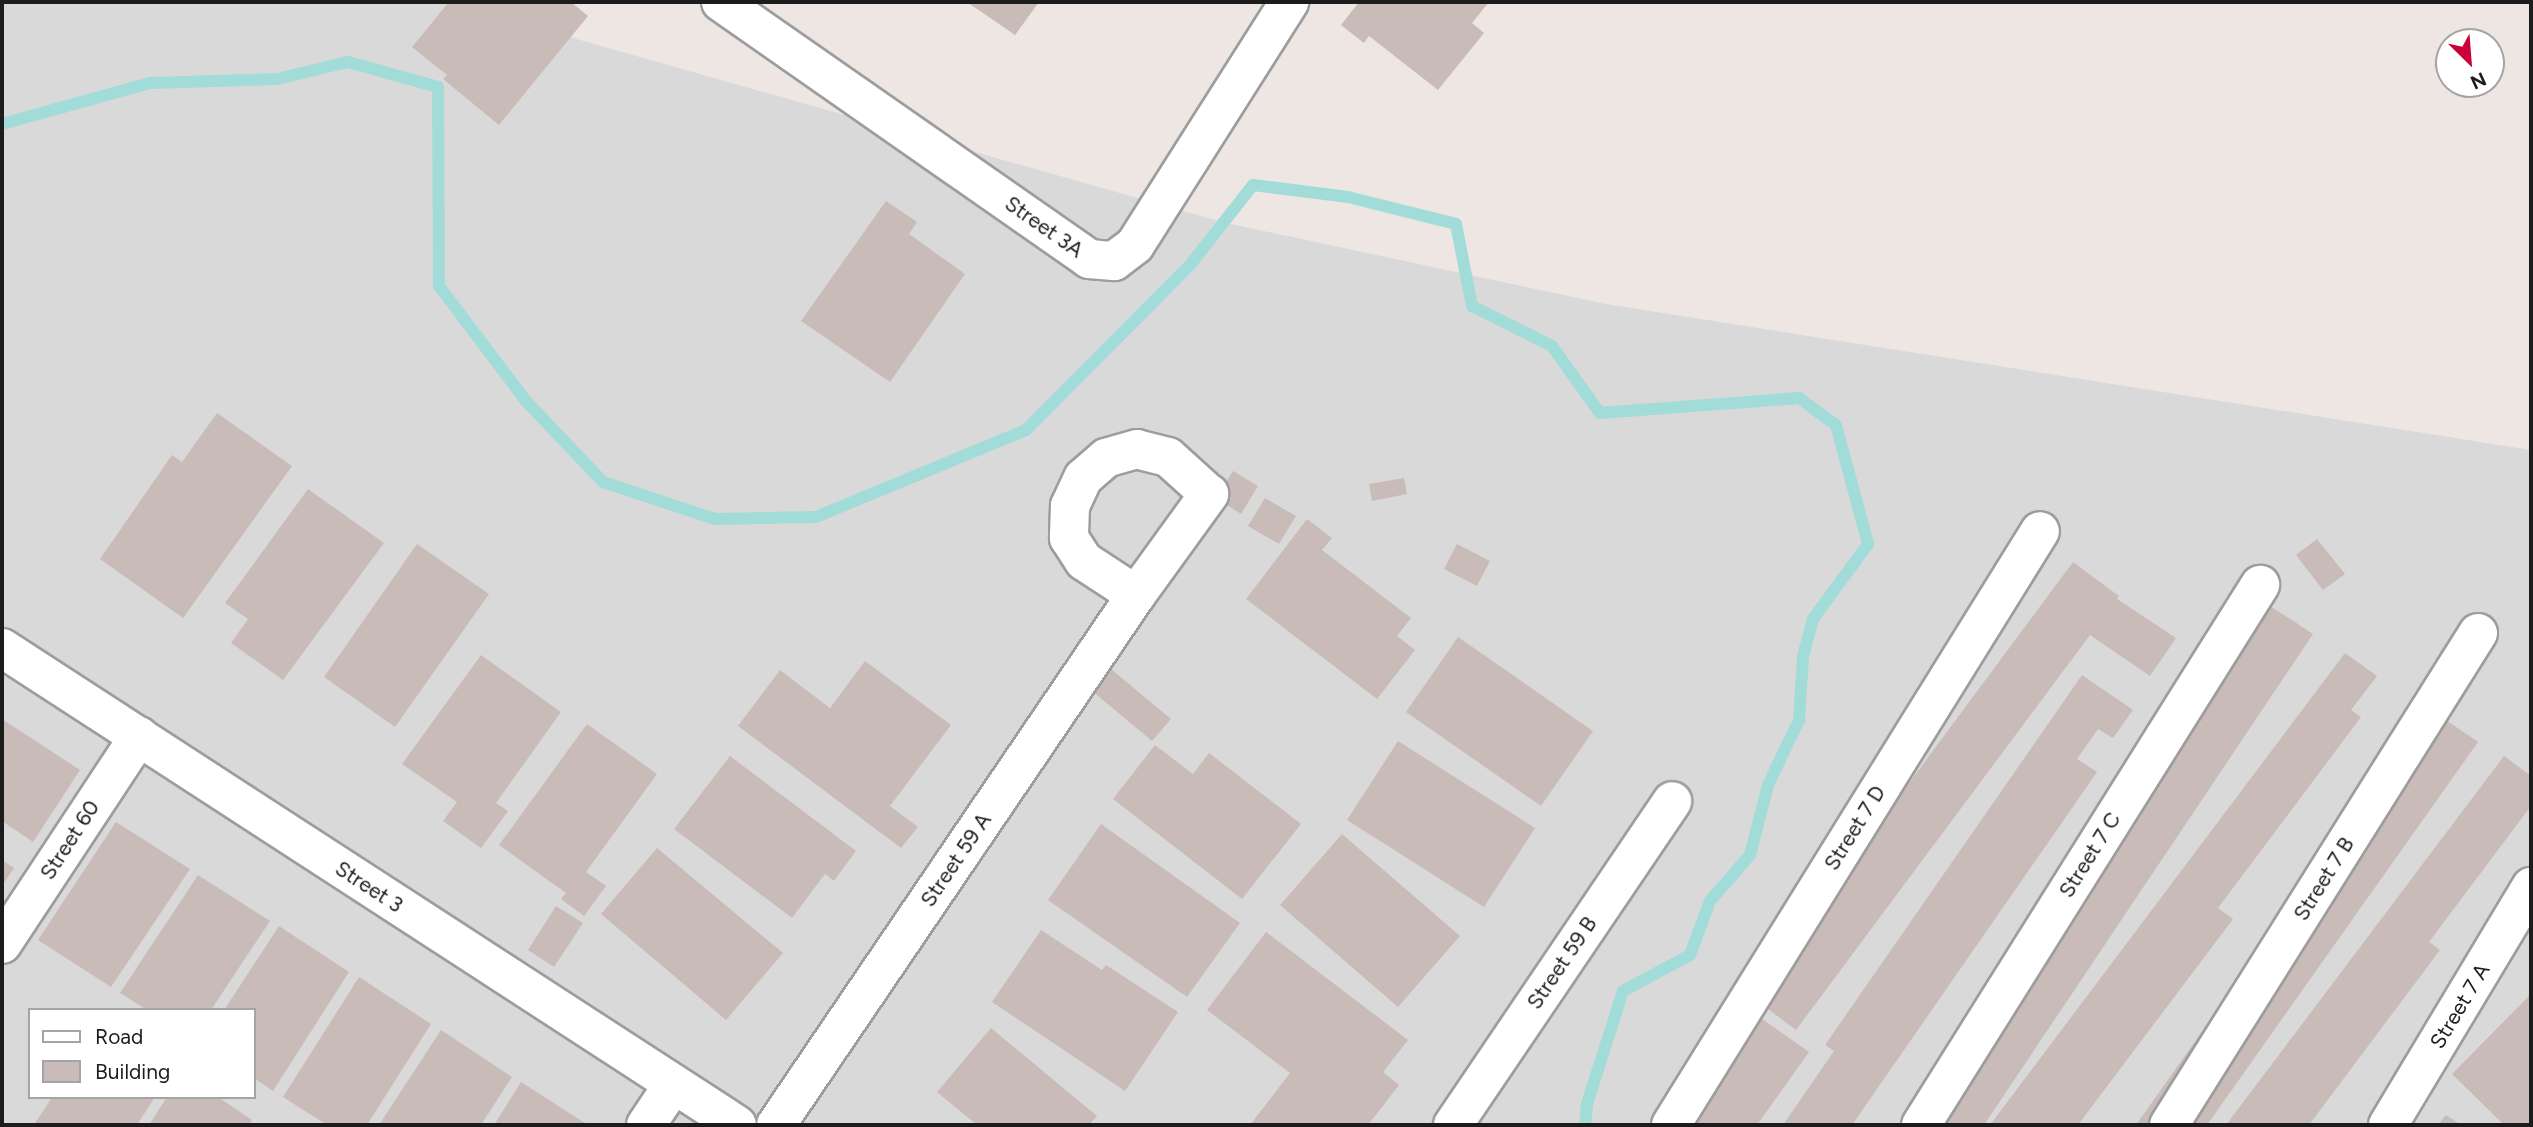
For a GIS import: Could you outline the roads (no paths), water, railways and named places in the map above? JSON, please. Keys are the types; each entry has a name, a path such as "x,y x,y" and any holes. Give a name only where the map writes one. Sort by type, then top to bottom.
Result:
{"street":[{"name":"Street 3A","path":"745,8 1089,259 1114,261 1135,245 1289,2"},
{"name":"Street 7 D","path":"1671,1125 2040,531"},
{"name":"Street 7 C","path":"1921,1125 2260,584"},
{"name":"Street 59 A","path":"776,1125 1136,595"},
{"name":"Street 7 B","path":"2169,1125 2478,633"},
{"name":"Street 3","path":"2,648 737,1125"},
{"name":"Street 60","path":"2,944 139,736"},
{"name":"Street 59 B","path":"1453,1125 1672,801"},
{"name":"Street 7 A","path":"2388,1125 2531,887"},
{"path":"646,1125 673,1085"}],"waterway":[{"path":"2,124 150,83 277,79 348,62 438,87 439,286 526,401 603,482 715,519 816,517 1026,430 1190,265 1253,185 1348,197 1456,224 1472,306 1552,346 1600,413 1799,398 1836,425 1868,544 1813,619 1803,657 1799,720 1768,785 1750,855 1710,901 1690,955 1623,991 1587,1104 1585,1125"}]}
